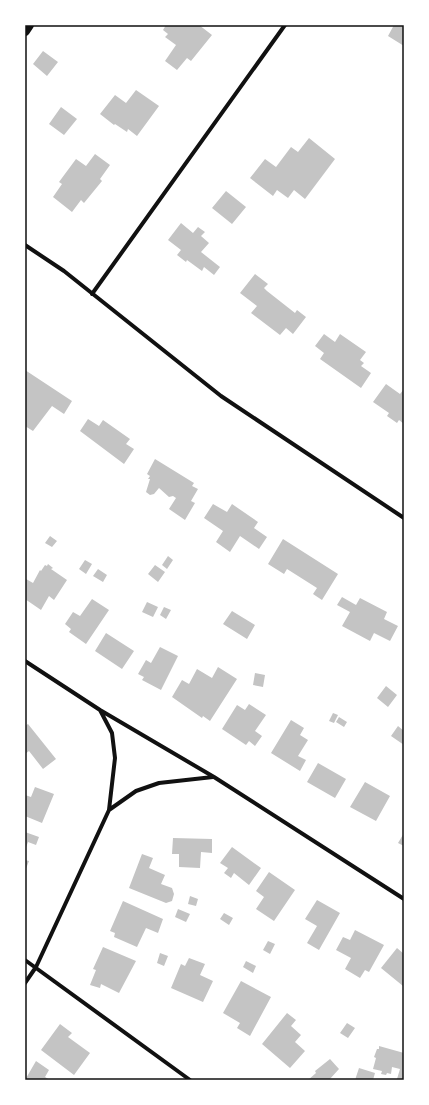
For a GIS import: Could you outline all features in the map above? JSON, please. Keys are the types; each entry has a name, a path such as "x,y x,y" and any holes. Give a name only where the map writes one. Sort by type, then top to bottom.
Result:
{"main road":[{"path":"25,31 29,25"}],"street":[{"path":"92,294 285,25"},
{"path":"25,245 64,271 221,396 404,518"},
{"path":"25,661 100,710 214,777 404,899"},
{"path":"25,983 36,967 109,810 115,758 112,733 100,710"},
{"path":"109,810 136,791 160,783 214,777"},
{"path":"25,960 190,1080"}],"building":[{"path":"166,25 199,25 212,35 191,61 187,58 177,70 165,61 176,45 165,37 168,34 163,30"},
{"path":"394,25 404,25 404,46 388,36"},
{"path":"43,51 58,62 47,76 33,64"},
{"path":"136,90 159,106 137,136 128,129 127,132 115,124 114,125 100,114 115,95 126,103"},
{"path":"61,107 77,119 64,135 49,124"},
{"path":"309,138 335,159 305,199 294,190 288,198 277,190 273,196 250,178 265,159 276,167 291,147 298,152"},
{"path":"95,154 110,165 100,179 102,181 84,203 81,200 72,212 53,197 62,184 59,182 76,159 86,166"},
{"path":"226,191 246,207 232,224 212,208"},
{"path":"181,223 193,233 198,227 205,232 201,236 209,243 201,252 220,267 214,275 204,267 202,271 177,255 181,250 168,240"},
{"path":"255,274 268,284 264,288 267,291 295,313 297,310 306,317 293,334 286,328 280,335 251,313 257,306 240,293"},
{"path":"324,334 335,342 340,334 366,352 360,360 364,363 361,366 371,373 361,388 320,359 324,353 315,346"},
{"path":"25,370 72,401 64,414 52,406 33,431 25,426"},
{"path":"386,384 400,394 404,389 404,424 399,420 397,423 387,416 389,413 373,402"},
{"path":"88,419 99,426 103,420 130,439 126,444 134,449 124,464 80,431"},
{"path":"155,459 194,483 192,486 198,489 191,501 195,503 185,520 169,509 176,498 173,496 169,497 159,488 154,494 150,495 146,492 150,479 148,479 150,476 147,474"},
{"path":"213,504 227,512 232,504 258,522 254,528 267,537 259,549 240,536 230,552 216,542 223,531 204,518"},
{"path":"50,536 57,541 52,547 45,543"},
{"path":"283,539 338,574 322,600 313,594 317,588 287,569 284,574 268,564"},
{"path":"168,556 173,560 167,569 162,565"},
{"path":"85,560 92,564 86,574 79,569"},
{"path":"48,564 53,568 51,569 67,580 54,600 49,596 41,610 25,599 25,580 26,579 33,583 40,570 41,571 45,565 47,566"},
{"path":"155,565 165,572 158,582 148,574"},
{"path":"98,569 107,575 103,582 93,576"},
{"path":"342,597 356,605 360,598 387,612 384,619 398,626 390,641 374,633 370,641 342,626 350,612 337,605"},
{"path":"92,599 109,610 86,644 69,632 71,629 65,624 73,612 80,616"},
{"path":"147,602 158,607 153,617 142,612"},
{"path":"164,607 171,610 166,619 160,615"},
{"path":"232,611 255,625 247,639 223,624"},
{"path":"106,633 134,651 122,669 95,651"},
{"path":"160,647 178,656 161,690 142,680 144,677 138,674 146,660 151,663"},
{"path":"218,667 237,679 210,721 203,716 202,718 172,697 182,680 189,684 197,669 212,678"},
{"path":"255,673 265,675 263,687 253,685"},
{"path":"386,686 397,695 388,707 377,698"},
{"path":"249,704 266,715 255,731 262,736 255,746 249,741 246,745 222,729 237,705 245,710"},
{"path":"333,713 338,715 334,723 329,721"},
{"path":"339,717 347,722 344,727 336,722"},
{"path":"291,720 304,728 300,735 308,740 298,756 306,760 300,771 271,753"},
{"path":"28,724 56,759 43,769 29,751 25,754 25,726"},
{"path":"398,726 404,731 404,745 391,736"},
{"path":"318,763 346,779 335,798 307,782"},
{"path":"365,782 390,796 376,821 350,807"},
{"path":"35,787 54,794 42,823 25,816 25,795 31,797"},
{"path":"25,832 39,837 36,845 28,842 25,850"},
{"path":"404,833 404,846 398,843"},
{"path":"173,838 212,839 212,853 201,852 200,868 179,867 179,854 172,854"},
{"path":"232,847 261,868 249,885 234,873 231,878 224,873 228,868 220,863"},
{"path":"142,854 153,858 149,868 165,875 161,884 172,888 174,894 172,901 166,903 129,888"},
{"path":"25,860 29,861 25,871"},
{"path":"269,872 295,890 274,921 256,909 264,897 256,891"},
{"path":"190,896 198,899 196,906 188,904"},
{"path":"317,900 340,913 319,950 307,943 317,926 305,919"},
{"path":"123,901 163,919 158,933 146,928 137,947 114,937 115,933 110,931"},
{"path":"178,909 190,914 186,922 175,917"},
{"path":"224,913 233,918 229,925 220,919"},
{"path":"355,930 384,945 369,972 365,970 360,978 345,969 351,958 336,950 343,937 350,940"},
{"path":"268,941 275,944 270,954 263,950"},
{"path":"103,947 136,961 119,993 101,984 100,988 90,985 96,970 93,969"},
{"path":"397,948 404,954 403,986 381,968"},
{"path":"160,953 168,956 164,966 157,963"},
{"path":"189,958 205,964 200,975 213,981 203,1002 171,988 181,964 185,966"},
{"path":"246,961 256,966 253,973 243,967"},
{"path":"241,981 271,997 250,1036 237,1028 240,1023 223,1013"},
{"path":"287,1013 296,1020 291,1026 301,1035 295,1042 305,1051 290,1068 262,1044"},
{"path":"347,1023 355,1028 348,1038 340,1033"},
{"path":"60,1024 72,1033 68,1037 90,1053 74,1075 41,1050"},
{"path":"379,1046 404,1053 404,1080 397,1079 400,1069 392,1067 391,1074 387,1073 386,1075 381,1074 382,1071 373,1069 376,1058 374,1057 377,1049 379,1049"},
{"path":"330,1059 339,1069 329,1080 308,1080 316,1073 315,1071"},
{"path":"36,1061 49,1070 45,1077 50,1080 25,1080"},
{"path":"359,1068 375,1073 373,1080 355,1080"}]}
